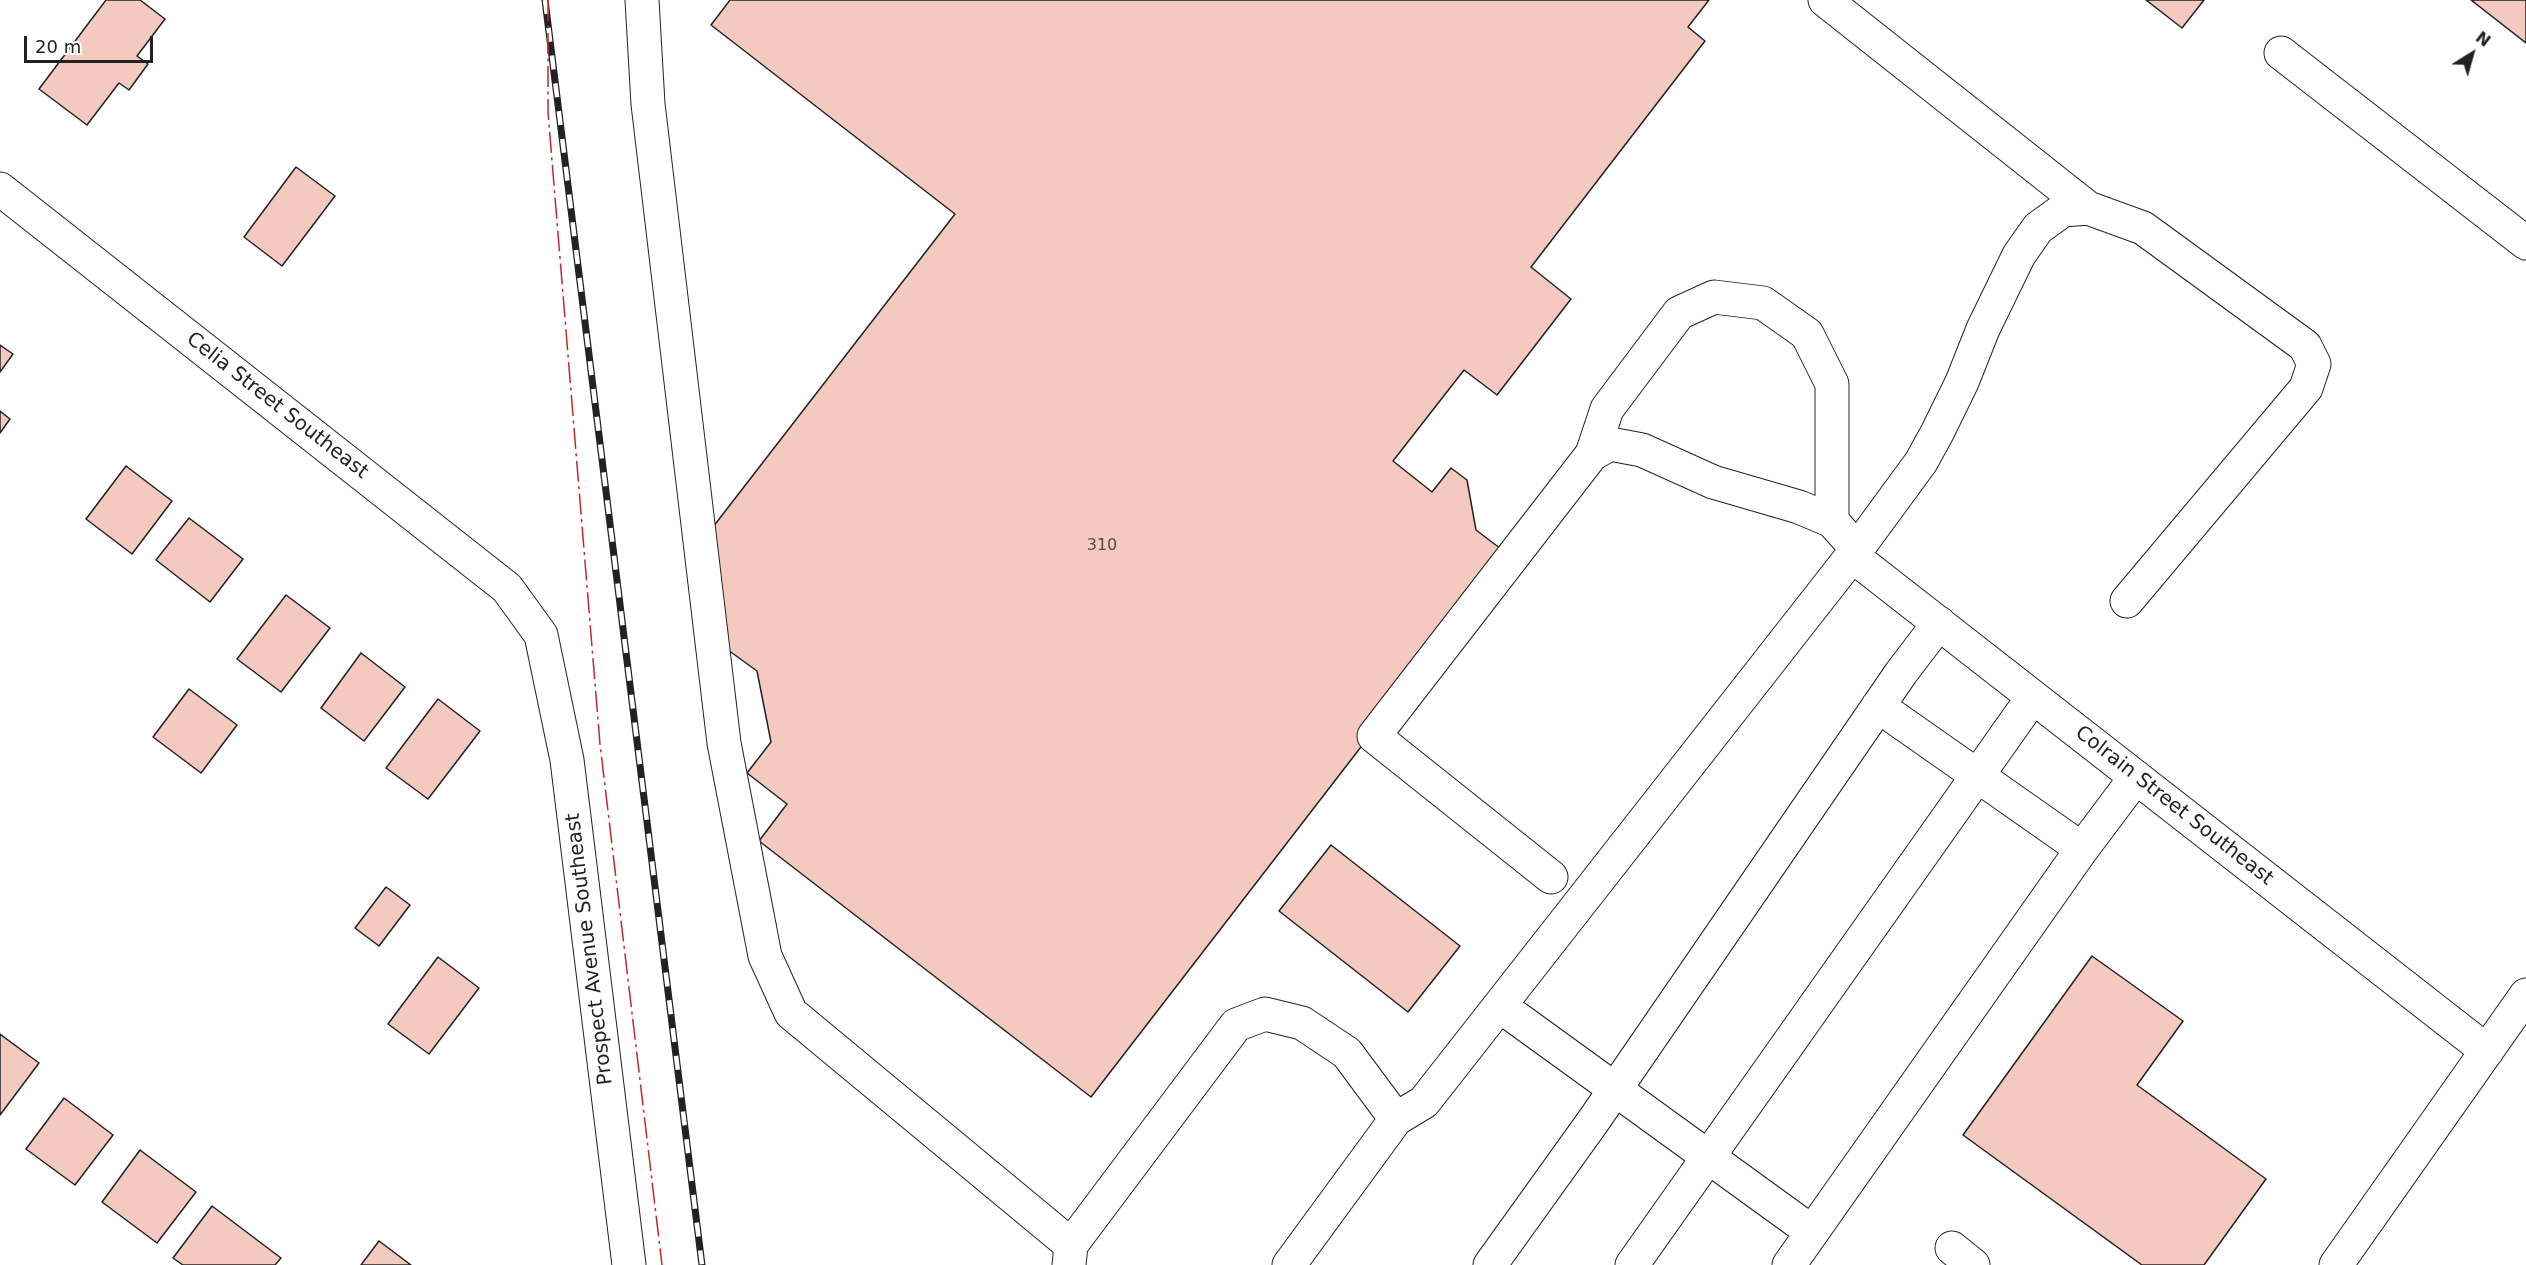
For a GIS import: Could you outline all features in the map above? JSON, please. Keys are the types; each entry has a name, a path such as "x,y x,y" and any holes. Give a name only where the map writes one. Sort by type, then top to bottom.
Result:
{"street":[{"path":"642,0 648,104 724,743 765,956 791,1013 1070,1255 1236,1025 1265,1014 1302,1023 1347,1053 1396,1119"},
{"path":"1825,0 2088,208 2143,228 2305,346 2314,364 2306,388 2127,601"},
{"path":"2281,53 2526,243"},
{"name":"Celia Street Southeast","path":"0,189 507,588 541,635"},
{"path":"1289,1265 1396,1119 1424,1102 1858,557 1921,462 1937,433 2019,255 2038,228 2063,210 2088,208"},
{"path":"1551,877 1374,736 1592,454 1607,409 1679,314 1714,297 1763,303 1807,334 1832,384 1832,521 1799,507 1713,482 1642,450 1610,444 1592,454"},
{"name":"Colrain Street Southeast","path":"1832,521 1850,541 1858,557 1939,623 2487,1051"},
{"path":"1490,1265 1615,1089 1878,706 1939,623"},
{"name":"Prospect Avenue Southeast","path":"541,635 567,760 628,1265"},
{"path":"1632,1265 2033,697"},
{"path":"1878,706 2082,849"},
{"path":"1789,1265 2082,849 2136,777"},
{"path":"2337,1265 2526,995"},
{"path":"1500,1006 1812,1232"}],"building":[{"path":"106,0 140,0 165,19 137,56 148,64 129,90 119,83 87,125 39,89"},
{"path":"730,0 1709,0 1688,27 1705,41 1531,267 1571,299 1497,395 1464,370 1393,461 1432,492 1451,468 1467,480 1476,530 1509,555 1091,1097 759,841 787,804 747,773 771,742 757,671 728,650 706,536 955,214 711,25"},
{"path":"2146,0 2204,0 2182,28"},
{"path":"2471,0 2526,0 2526,43"},
{"path":"296,167 335,196 282,266 244,237"},
{"path":"0,345 13,354 0,372"},
{"path":"0,411 10,419 0,433"},
{"path":"126,466 172,501 132,554 86,519"},
{"path":"189,518 243,559 210,602 156,560"},
{"path":"286,595 330,628 281,692 237,659"},
{"path":"361,653 405,687 364,741 321,708"},
{"path":"189,689 237,725 201,773 153,737"},
{"path":"438,699 480,731 428,799 386,768"},
{"path":"1331,845 1460,946 1408,1012 1279,911"},
{"path":"386,887 410,905 379,946 355,928"},
{"path":"2092,956 2183,1021 2137,1085 2266,1179 2204,1265 2142,1265 1963,1135"},
{"path":"438,957 479,988 429,1054 388,1024"},
{"path":"0,1034 39,1063 0,1115"},
{"path":"64,1098 113,1135 75,1185 26,1149"},
{"path":"140,1150 196,1192 157,1243 102,1202"},
{"path":"212,1206 281,1258 275,1265 183,1265 173,1258"},
{"path":"379,1241 411,1265 361,1265"}],"railway":[{"path":"545,0 702,1265"}],"power":[{"path":"548,0 548,112 600,744 662,1265"}]}
